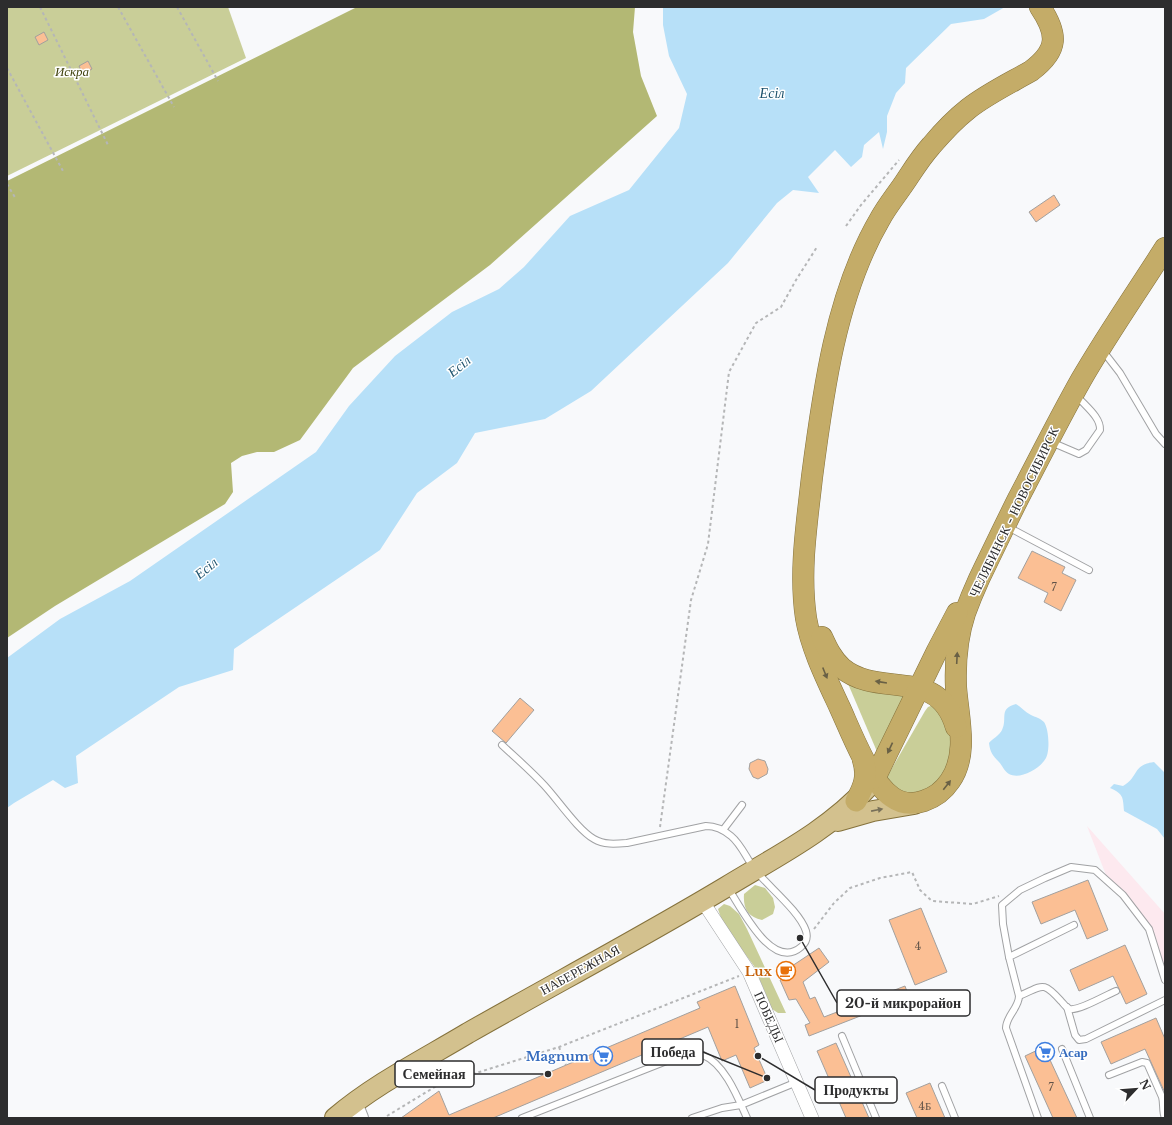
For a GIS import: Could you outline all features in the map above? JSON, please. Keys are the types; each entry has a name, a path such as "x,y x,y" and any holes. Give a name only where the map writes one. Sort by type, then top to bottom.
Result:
{"highway":[{"path":"914,804 904,803 891,797 875,778 858,746 830,686 812,641 806,617 803,578 808,511 832,352 844,306 858,265 880,218 929,148 944,131 967,110 1031,71 1045,59 1051,46 1053,33 1050,23 1042,9"},
{"name":"ЧЕЛЯБИНСК - НОВОСИБИРСК","path":"914,804 924,801 942,790 950,782 957,767 961,748 956,673 960,628 967,607 1000,534 1074,393 1113,328 1164,251"},
{"path":"858,265 840,331 830,390 817,520 813,578 817,622 828,651 835,661 845,670 865,679 919,688 935,695 946,706 954,722 961,748"},
{"path":"875,778 937,651 1000,534"},
{"path":"904,720 913,708 923,702 936,701 946,706"},
{"path":"856,801 862,790 866,776 858,746"}],"main road":[{"name":"НАБЕРЕЖНАЯ","path":"335,1118 356,1110 406,1069 511,1008 703,902 756,870 826,825 856,801 875,778"},
{"name":"НАБЕРЕЖНАЯ","path":"826,825 873,810 914,804"}],"street":[{"name":"ПОБЕДЫ","path":"703,902 749,972 812,1118"}],"lane":[{"path":"1101,349 1120,373 1156,434 1165,444"},
{"path":"1048,441 1079,454 1086,450 1100,430 1100,426 1096,418 1074,393"},
{"path":"1000,534 1089,570"},
{"path":"502,745 544,785 584,831 594,839 604,843 627,843 706,826 712,826 723,830 735,840 756,870 799,918 806,931 807,938 805,943 799,949 787,953 780,952 768,944 759,935 727,887"},
{"path":"723,830 742,805"},
{"path":"1038,1118 1006,1028 1007,1021 1019,1002 1019,996 1009,957 1003,924 1002,904 1020,890 1071,867 1095,870 1123,895 1149,929 1165,980"},
{"path":"1009,957 1074,925"},
{"path":"1019,996 1041,986 1050,988 1067,1007 1075,1035 1079,1040 1086,1039 1165,1000"},
{"path":"1067,1007 1070,1009 1078,1008 1116,991"},
{"path":"842,1036 876,1118"},
{"path":"1062,1049 1090,1118"},
{"path":"522,1118 687,1053 702,1055 716,1064 726,1077 747,1118"},
{"path":"1109,1076 1142,1062 1147,1063 1162,1097 1165,1118"},
{"path":"692,1118 722,1108 742,1106 797,1082"},
{"path":"942,1086 955,1118"}],"path":[{"path":"40,7 108,145"},
{"path":"118,7 174,108"},
{"path":"177,7 218,81"},
{"path":"7,68 63,171"},
{"path":"7,184 16,199"},
{"path":"658,836 691,600 708,544 729,372 756,323 781,307 817,247"},
{"path":"807,938 834,903 850,888 880,878 912,872 920,890 932,901 973,904 1020,890"},
{"path":"387,1116 438,1085 559,1047 749,972"},
{"path":"559,1047 566,1065"}],"shaded area":[{"path":"1087,826 1165,914 1165,970 1141,917 1111,888"}],"green space":[{"name":"Искра","path":"7,7 228,7 246,58 7,176"},
{"path":"357,7 635,7 633,32 641,76 657,116 490,265 353,368 300,440 274,452 257,452 242,456 231,463 233,492 225,504 55,606 7,638 7,181"},
{"path":"846,679 914,694 881,761"},
{"path":"933,705 953,736 947,770 932,787 904,797 887,781 888,775 925,711 928,707"},
{"path":"755,885 765,888 773,898 775,907 773,914 762,920 753,917 747,912 744,904 744,894"},
{"path":"724,904 730,906 739,914 786,1013 778,1013 772,1009 754,966 723,924 718,909"}],"water":[{"name":"Есіл","path":"663,7 1005,7 984,19 951,24 906,68 905,83 896,93 887,116 887,132 883,149 879,132 864,145 862,157 851,167 835,150 808,177 819,193 793,190 777,203 728,263 591,391 545,419 475,433 457,463 417,493 380,550 234,649 233,670 179,687 76,756 78,783 65,788 53,780 7,808 7,658 60,619 130,581 316,452 349,406 395,356 452,312 499,289 524,267 570,216 629,190 679,128 687,94 669,56 663,25"},
{"path":"1016,704 1029,714 1044,722 1046,725 1048,740 1047,755 1043,762 1035,769 1019,776 1009,774 1006,771 992,754 989,743 1000,734 1004,726 1004,714 1007,708"},
{"path":"1154,762 1165,773 1165,839 1157,829 1124,811 1122,796 1110,788 1114,784 1123,786 1132,779 1142,766"}],"building":[{"path":"44,32 48,40 39,45 35,37"},
{"path":"88,61 92,69 83,74 79,66"},
{"path":"1054,195 1060,205 1036,222 1029,212"},
{"path":"1032,551 1065,567 1062,573 1076,580 1061,611 1044,602 1048,593 1018,578"},
{"path":"520,698 534,710 506,743 492,731"},
{"path":"758,759 765,761 768,769 767,774 758,779 753,777 749,769 750,763"},
{"path":"1088,880 1108,930 1087,939 1075,910 1041,924 1032,902"},
{"path":"921,908 947,972 915,985 889,920"},
{"path":"1125,945 1147,994 1126,1004 1113,976 1079,991 1070,970"},
{"path":"819,948 829,962 803,982 810,999 815,997 824,1017 905,986 909,997 809,1036 805,1025 810,1023 796,999 789,1000 780,980 786,977 789,968"},
{"path":"735,986 759,1045 754,1048 768,1080 750,1088 736,1055 722,1061 708,1027 493,1118 401,1118 439,1091 449,1115 700,1008 697,1002"},
{"path":"1156,1018 1165,1039 1165,1093 1145,1049 1111,1064 1101,1042"},
{"path":"836,1043 869,1118 846,1118 817,1051"},
{"path":"1044,1047 1077,1118 1053,1118 1025,1056"},
{"path":"930,1083 945,1118 917,1118 906,1093"}],"place":[{"name":"20-й микрорайон","path":"800,938"},
{"name":"Lux","path":"786,971"},
{"name":"Асар","path":"1045,1052"},
{"name":"Magnum","path":"603,1056"},
{"name":"Продукты","path":"758,1056"},
{"name":"Семейная","path":"548,1074"},
{"name":"Победа","path":"767,1078"}]}
